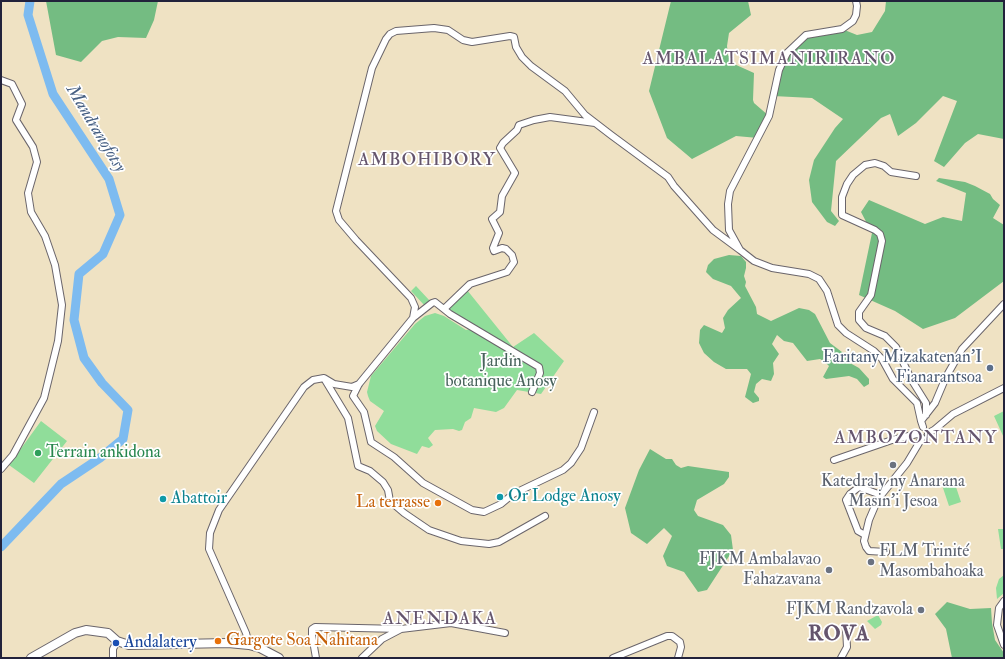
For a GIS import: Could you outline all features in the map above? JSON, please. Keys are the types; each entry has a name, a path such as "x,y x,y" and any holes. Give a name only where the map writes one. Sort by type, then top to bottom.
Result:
{"main road":[{"path":"31,658 75,633 86,630 108,633 117,641 129,645 228,643 249,645 260,648 278,658"}],"street":[{"path":"740,250 729,230 728,204 730,191 769,116 779,70 787,53 806,35 842,29 853,21 857,6 856,1"},
{"path":"414,318 414,307 411,298 356,240 340,220 336,210 372,68 376,57 390,34 396,31 434,28 448,30 463,40 472,42 510,36 514,37 516,47 522,58 565,91 586,115 668,177 674,186 713,230 762,264 809,274 819,279 828,292 838,324 846,333 874,351 882,359 893,379 917,403 922,424 928,433"},
{"path":"1,80 12,84 22,104 16,120 33,147 37,162 28,193 31,212 45,236 55,265 62,305 58,341 49,384 44,398 13,455 1,469"},
{"path":"444,309 470,284 507,272 514,262 512,255 506,249 502,248 494,250 493,248 499,233 492,219 500,212 502,196 515,173 500,148 503,143 517,130 519,125 534,120 550,117 596,123"},
{"path":"916,176 891,172 884,166 875,163 865,165 853,175 847,184 842,197 842,215 875,230 880,234 882,241 871,295 859,312 859,320 866,328 889,338 896,347 905,368 926,403 926,415"},
{"path":"532,392 540,373 539,367 435,302 414,318 359,384 353,396 364,412 371,442 394,457 423,482 478,511 484,512 501,504 513,494 563,470 571,463 581,448 594,412"},
{"path":"865,538 872,515 881,495 907,463 920,436 918,429 935,403 946,378 962,349 1004,304"},
{"path":"249,645 246,633 209,549 210,533 219,510 304,387 313,380 324,378 334,384 352,387 359,384"},
{"path":"324,378 348,418 358,466 370,471 383,482 388,490 390,501 394,505 430,530 461,541 489,544 499,542 545,516"},
{"path":"834,460 893,440 926,436 960,410 1004,388"},
{"path":"881,495 859,488 850,494 846,500 858,531 865,538 869,551 886,552"},
{"path":"1004,601 997,616 997,625 1004,645"},
{"path":"316,658 312,635 312,629 315,627 402,629 451,623 505,633"},
{"path":"841,658 847,647 846,628"},
{"path":"362,658 382,639 402,629"},
{"path":"613,658 667,636 672,636 680,642 681,647 678,658"},
{"path":"113,658 113,648 117,641"}],"green space":[{"path":"46,1 158,1 154,20 146,38 118,37 102,41 81,62 56,55"},
{"path":"671,1 748,1 751,15 729,33 727,46 728,55 734,64 754,73 754,103 769,116 758,138 736,136 692,159 667,138 649,91"},
{"path":"886,1 1004,1 1004,139 978,134 965,143 944,167 934,161 957,101 943,96 916,123 898,136 890,114 881,118 836,161 831,211 839,221 835,226 827,222 812,202 809,180 814,160 835,128 843,119 812,98 773,96 787,53 806,35 842,29 857,35 872,32 885,11"},
{"path":"939,178 965,182 975,186 990,194 1000,205 993,218 1004,225 1004,281 955,318 923,329 895,311 859,295 872,233 861,212 869,200 925,224 943,217 962,221 966,193 936,181"},
{"path":"729,255 741,256 746,262 744,276 746,282 745,286 756,307 757,314 771,321 799,308 809,310 815,314 830,343 850,358 850,363 859,368 869,379 869,384 864,387 857,379 849,376 826,379 823,377 829,366 825,362 820,359 807,361 793,343 784,341 777,335 772,344 779,354 773,363 774,374 771,381 762,379 756,384 754,392 759,398 759,401 753,403 745,397 751,374 747,369 726,369 714,362 704,353 699,343 700,330 704,325 722,333 725,328 723,318 728,310 741,298 731,286 713,279 706,272 708,265 714,259"},
{"path":"416,286 430,301 425,306 411,291"},
{"name":"Jardin botanique Anosy","path":"467,290 513,347 534,333 564,361 541,394 517,390 504,408 496,412 474,408 471,418 465,422 462,430 435,430 428,438 433,445 429,448 422,446 417,454 391,444 377,431 375,426 384,411 370,401 368,396 367,392 371,376 415,324 425,316 435,313 444,316 466,330 475,328 445,308"},
{"path":"1004,411 1004,438 994,416"},
{"name":"Terrain ankidona","path":"41,421 67,441 34,483 9,465"},
{"path":"650,449 666,459 672,459 676,465 681,468 688,466 729,472 729,477 724,484 697,500 694,510 698,516 723,525 731,535 733,550 707,590 698,592 684,572 667,566 663,556 672,536 664,528 647,544 631,533 625,508 639,470"},
{"path":"954,481 961,502 949,506 942,485"},
{"path":"998,529 1004,529 1004,549 1001,549"},
{"path":"1004,575 1004,593 997,599 996,588 999,579"},
{"path":"947,602 970,609 991,608 995,640 1004,653 1004,658 952,658 946,629 935,614"},
{"path":"878,615 882,622 881,625 875,629 867,621"}],"waterway":[{"name":"Mandranofotsy","path":"1,547 61,484 100,458 123,439 128,410 102,383 84,358 74,320 79,274 103,254 120,215 109,179 53,94 28,15 30,1"}],"place":[{"name":"Faritany Mizakatenan'I Fianarantsoa","path":"990,368"},
{"name":"Terrain ankidona","path":"38,453"},
{"name":"Katedraly ny Anarana Masin'i Jesoa","path":"893,465"},
{"name":"Or Lodge Anosy","path":"500,497"},
{"name":"Abattoir","path":"163,499"},
{"name":"La terrasse","path":"438,503"},
{"name":"FLM Trinité Masombahoaka","path":"871,562"},
{"name":"FJKM Ambalavao Fahazavana","path":"829,570"},
{"name":"FJKM Randzavola","path":"921,610"},
{"name":"Gargote Soa Nahitana","path":"218,641"},
{"name":"Andalatery","path":"116,643"}],"district":[{"name":"AMBALATSIMANIRIRANO","path":"769,60"},
{"name":"AMBOHIBORY","path":"427,161"},
{"name":"AMBOZONTANY","path":"916,439"},
{"name":"ANENDAKA","path":"440,620"},
{"name":"ROVA","path":"839,635"}]}
